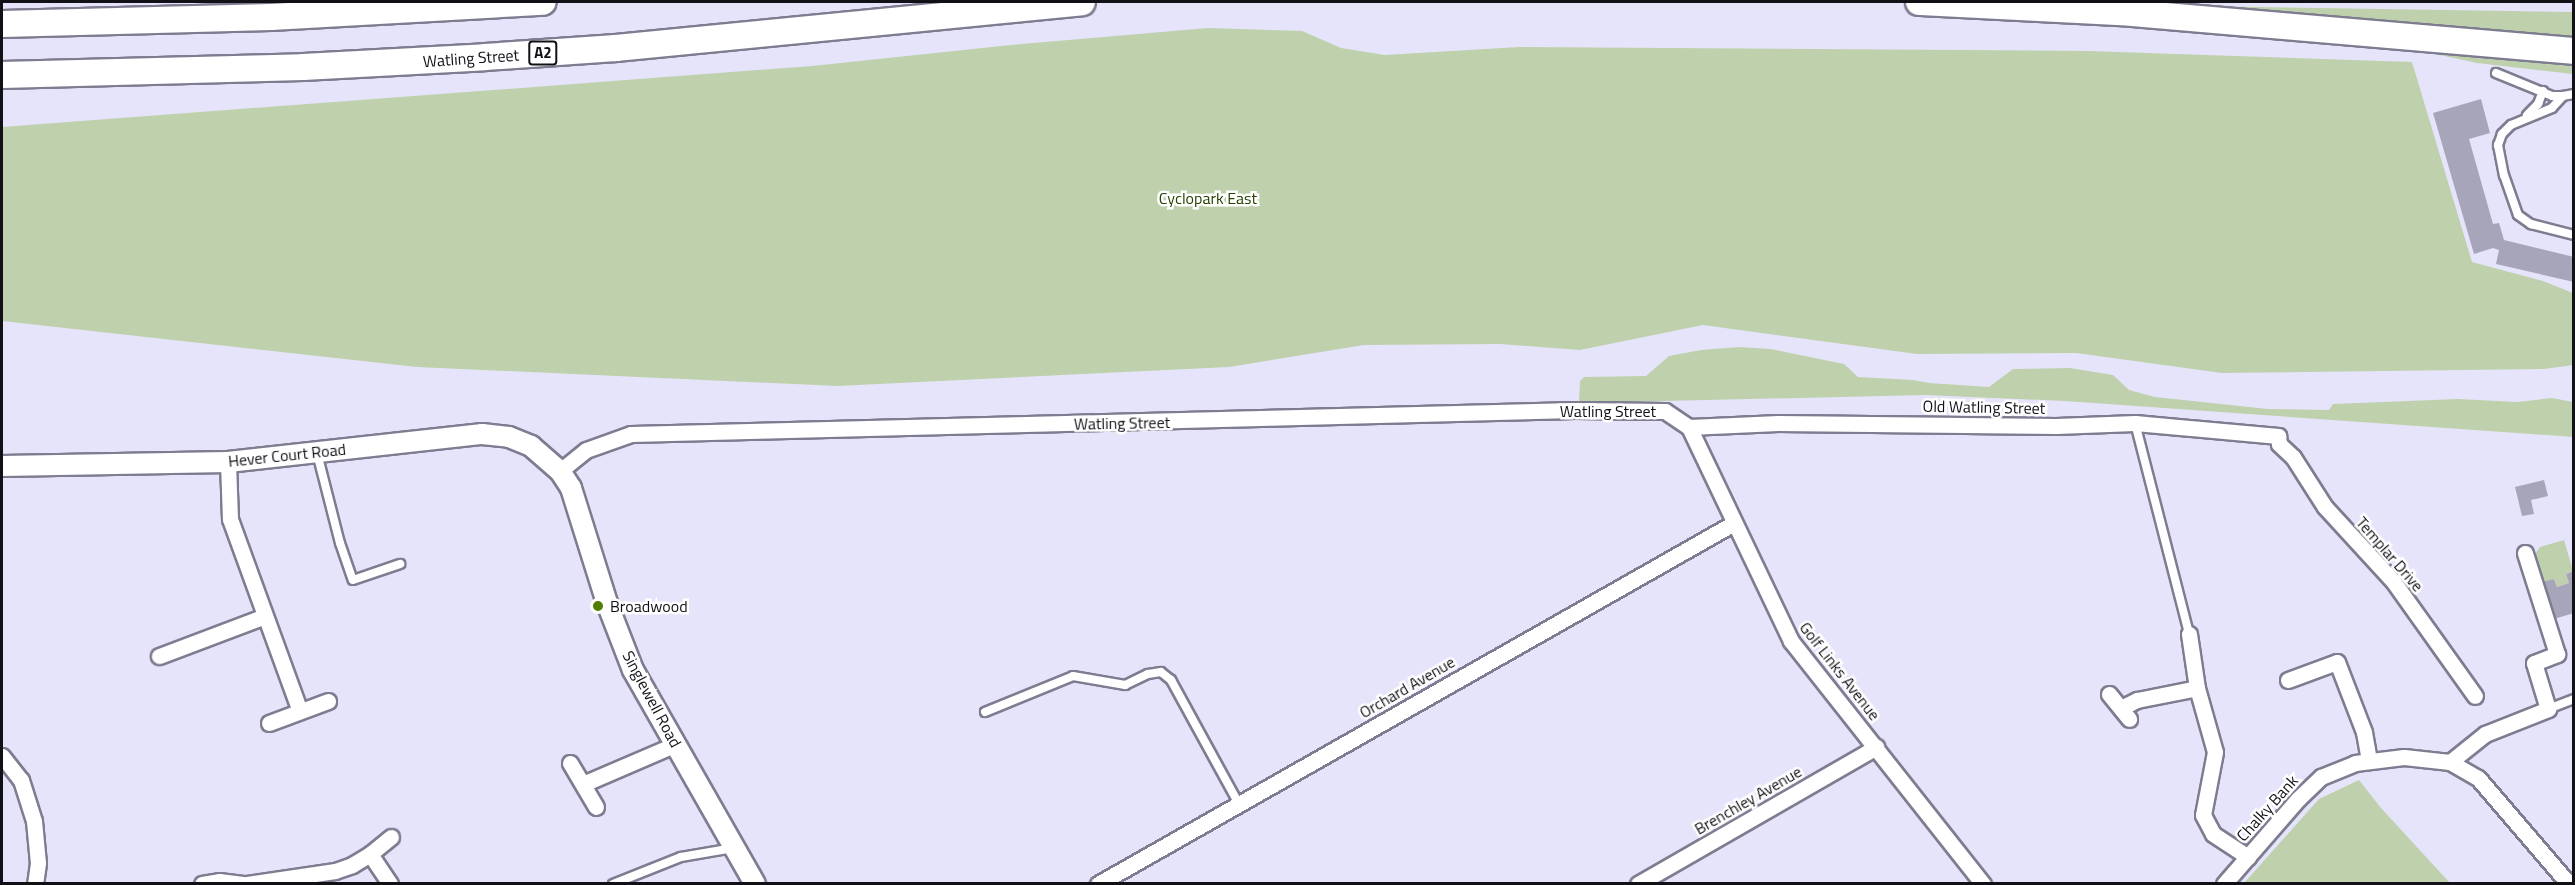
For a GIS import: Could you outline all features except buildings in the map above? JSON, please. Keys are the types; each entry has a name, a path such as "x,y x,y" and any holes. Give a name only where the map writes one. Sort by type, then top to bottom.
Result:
{"highway":[{"path":"2,24 271,17 543,2"},
{"name":"Watling Street","path":"2,75 234,70 485,57 660,44 1082,2"},
{"path":"1919,2 2120,12 2574,51"}],"street":[{"name":"Watling Street","path":"560,471 586,450 631,434 1575,410 1665,411 1689,427"},
{"name":"Old Watling Street","path":"1689,427 1778,423 2056,426 2135,423 2278,436"},
{"name":"Golf Links Avenue","path":"1689,427 1791,641 1983,884"},
{"name":"Hever Court Road","path":"2,466 228,462 491,434 523,442 537,450 560,471"},
{"name":"Templar Drive","path":"2278,436 2279,444 2293,457 2325,507 2393,581 2475,696"},
{"path":"228,462 230,517 300,711"},
{"name":"Singlewell Road","path":"560,471 576,498 607,603 630,663 755,884"},
{"name":"Orchard Avenue","path":"1098,884 1734,523"},
{"path":"2450,762 2485,734 2548,709 2534,663 2557,654 2525,553"},
{"path":"159,656 265,616"},
{"path":"2189,634 2197,688 2215,752 2203,806 2204,819 2213,834 2248,857"},
{"path":"2288,680 2337,662 2364,732 2369,760"},
{"path":"2109,694 2125,713 2139,700 2197,688"},
{"path":"269,723 328,701"},
{"path":"583,784 676,744"},
{"name":"Brenchley Avenue","path":"1638,884 1876,747"},
{"path":"2,756 21,780 34,821 38,863 35,884"},
{"name":"Chalky Bank","path":"2224,884 2316,781 2335,769 2369,760 2404,757 2450,762 2473,774 2488,787 2569,884"},
{"path":"570,763 596,807"},
{"path":"202,884 245,884 335,871 352,865 391,837"},
{"path":"370,854 390,884"}],"lane":[{"path":"2496,73 2556,97 2574,94"},
{"path":"2523,118 2538,104 2543,91"},
{"path":"2563,96 2552,108 2523,118 2508,127 2499,142 2501,162 2512,203 2518,215 2526,222 2574,235"},
{"path":"2135,423 2189,634"},
{"path":"317,453 340,543 353,580 400,564"},
{"path":"985,712 1073,676 1125,685 1148,674 1161,672 1171,680 1239,804"},
{"path":"2548,709 2574,699"},
{"path":"613,884 681,857 735,848"}],"green space":[{"path":"2131,5 2573,12 2573,45"},
{"name":"Cyclopark East","path":"1208,28 1302,31 1341,48 1385,55 1519,47 2088,51 2412,62 2472,262 2543,281 2573,293 2573,365 2544,369 2222,373 2076,353 1917,354 1703,325 1580,350 1500,344 1364,345 1229,367 837,386 417,367 2,321 2,127 812,66 1011,45"},
{"path":"2402,47 2573,62 2573,74 2477,63"},
{"path":"1739,347 1771,349 1844,364 1858,377 1989,387 2013,369 2070,368 2113,375 2129,390 2155,397 2268,409 2329,410 2333,404 2458,399 2517,402 2552,398 2573,402 2574,437 2065,401 1925,395 1579,403 1580,381 1584,377 1646,376 1669,356 1701,350"},
{"path":"2564,540 2573,571 2566,574 2569,583 2557,587 2554,579 2544,583 2554,619 2552,619 2533,557 2540,547"},
{"path":"2359,780 2381,808 2450,883 2244,883 2319,799"}],"place":[{"name":"Broadwood","path":"598,606"}]}
